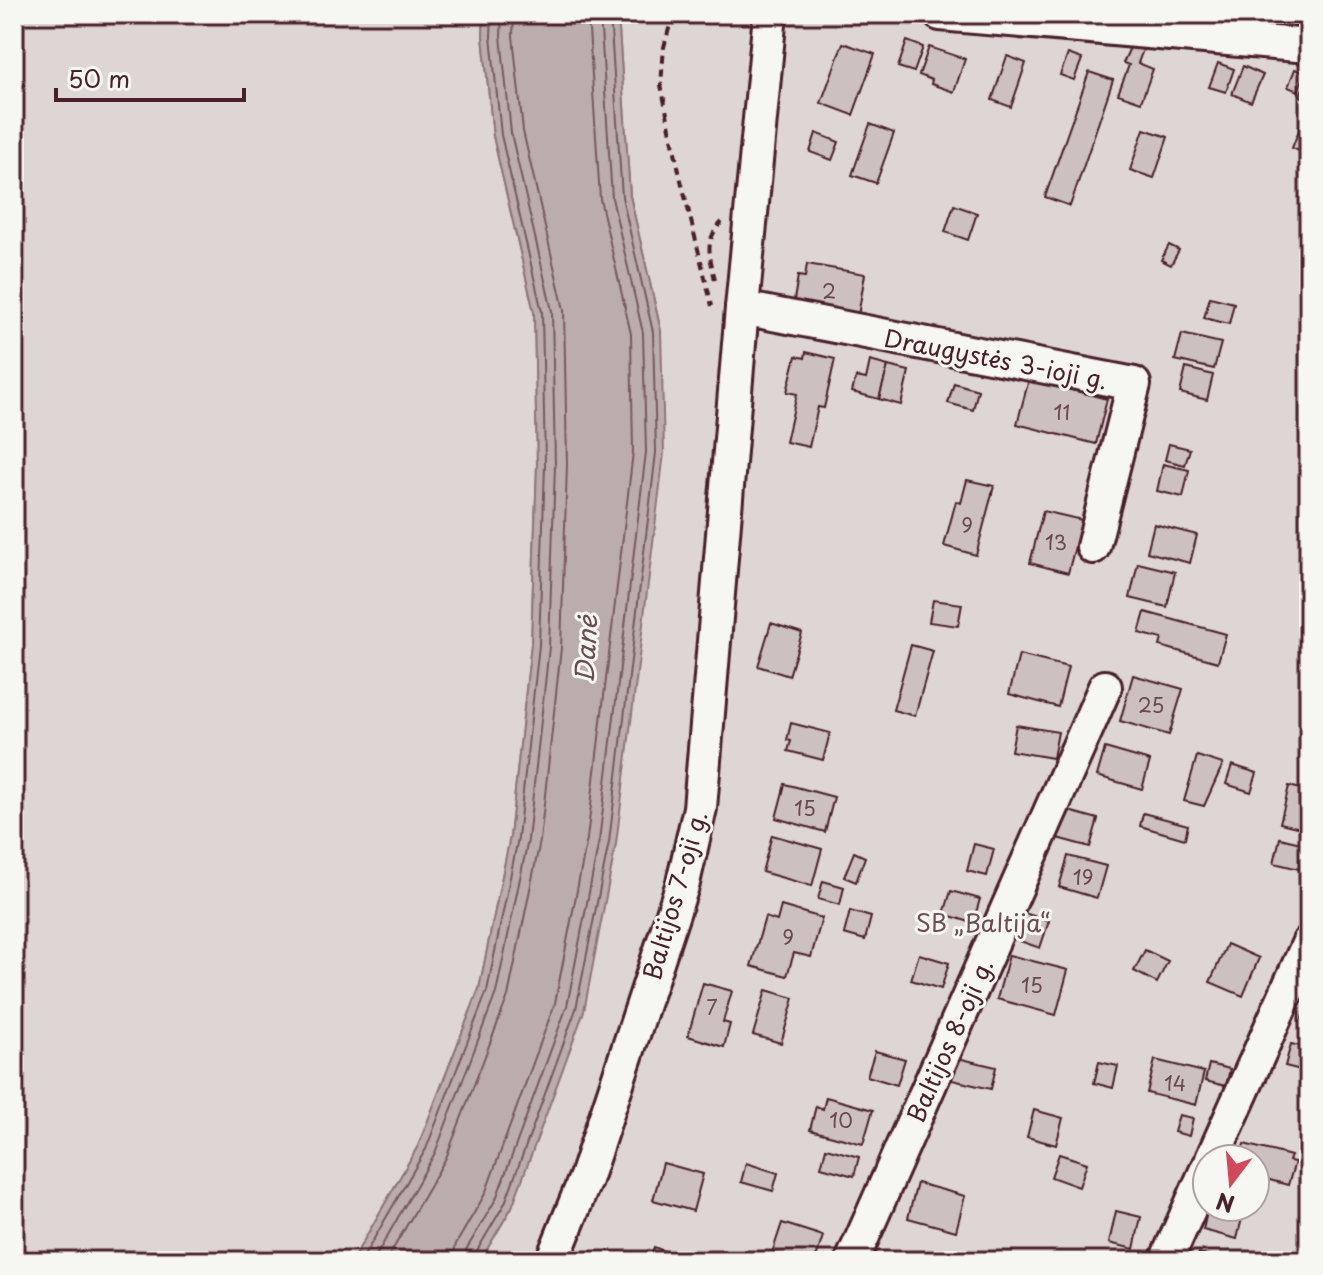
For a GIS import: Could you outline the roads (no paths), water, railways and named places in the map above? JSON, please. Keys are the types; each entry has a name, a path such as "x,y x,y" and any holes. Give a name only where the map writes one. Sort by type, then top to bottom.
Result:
{"street":[{"name":"Baltijos 7-oji g.","path":"552,1261 591,1162 692,851 700,808 726,514 728,311 770,14"},
{"path":"940,14 1309,46"},
{"name":"Draugystės 3-ioji g.","path":"728,311 1134,384 1093,547"},
{"name":"Baltijos 8-oji g.","path":"852,1261 1105,687"},
{"path":"1219,1143 1309,942"},
{"path":"1166,1261 1191,1205"}],"water":[{"name":"Danė","path":"484,14 618,14 630,196 661,331 664,453 616,844 584,1011 512,1207 480,1261 352,1261 418,1146 479,989 510,837 531,644 537,465 534,312 493,136 483,36"}],"park label":[{"name":"SB „Baltija“","path":"983,922"}]}
